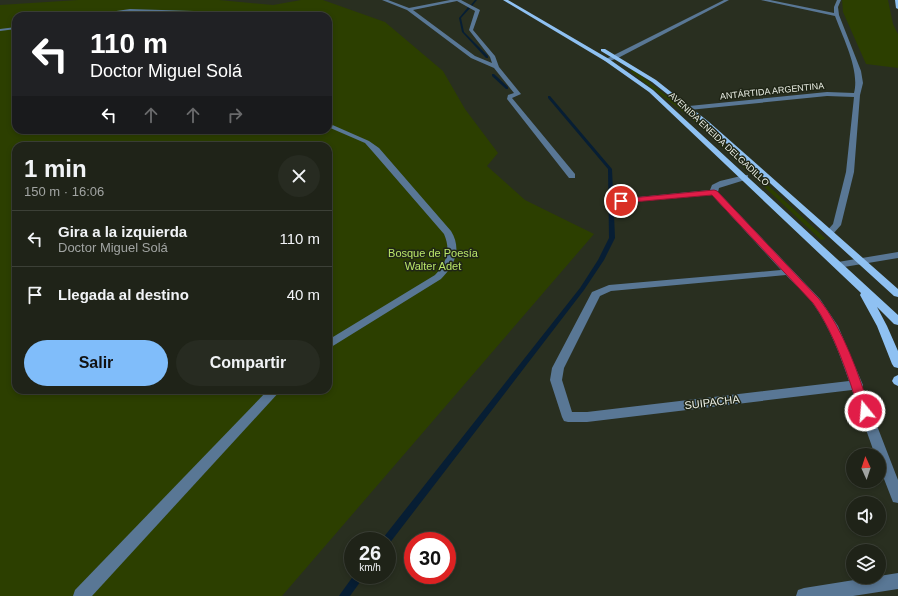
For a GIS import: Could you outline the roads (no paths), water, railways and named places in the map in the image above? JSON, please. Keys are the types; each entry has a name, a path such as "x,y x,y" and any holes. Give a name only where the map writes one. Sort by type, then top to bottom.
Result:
{"main road":[{"name":"AVENIDA ENEIDA DELGADILLO","path":"508,0 607,60 657,96 898,321"},
{"name":"AVENIDA ENEIDA DELGADILLO","path":"516,0 654,80 689,108 898,294"},
{"path":"897,0 898,8"},
{"path":"860,287 882,326 898,364"}],"street":[{"path":"384,0 409,9 473,57 496,68 518,94 510,96 509,98 572,176"},
{"path":"409,9 457,0 478,11 471,30 493,57 496,68"},
{"path":"607,60 616,57 727,0"},
{"path":"764,0 837,15"},
{"path":"830,232 837,225 850,172 856,96 860,78 837,15 836,7 839,0"},
{"path":"115,12 130,10 194,12"},
{"path":"0,30 12,28"},
{"name":"ANTÁRTIDA ARGENTINA","path":"689,108 828,94 856,96"},
{"path":"332,126 367,142 376,150 448,233 453,241 453,251 446,270 438,277 332,343"},
{"path":"714,192 715,187 723,183 745,177"},
{"path":"621,201 714,192"},
{"path":"714,192 816,301 828,316 857,385 865,411 898,497"},
{"path":"838,265 898,255"},
{"name":"SUIPACHA","path":"788,272 609,288 596,294 558,368 556,380 568,417 586,417 857,385"},
{"path":"81,596 271,394"},
{"path":"804,596 898,581"}],"waterway":[{"path":"471,5 476,0"},
{"path":"470,7 460,18 463,32 487,57"},
{"path":"493,75 507,88"},
{"path":"393,532 582,289 601,260 612,238 610,169 549,97"},
{"path":"344,596 353,584"}],"park label":[{"name":"Bosque de Poesía Walter Adet","path":"433,259"}]}
